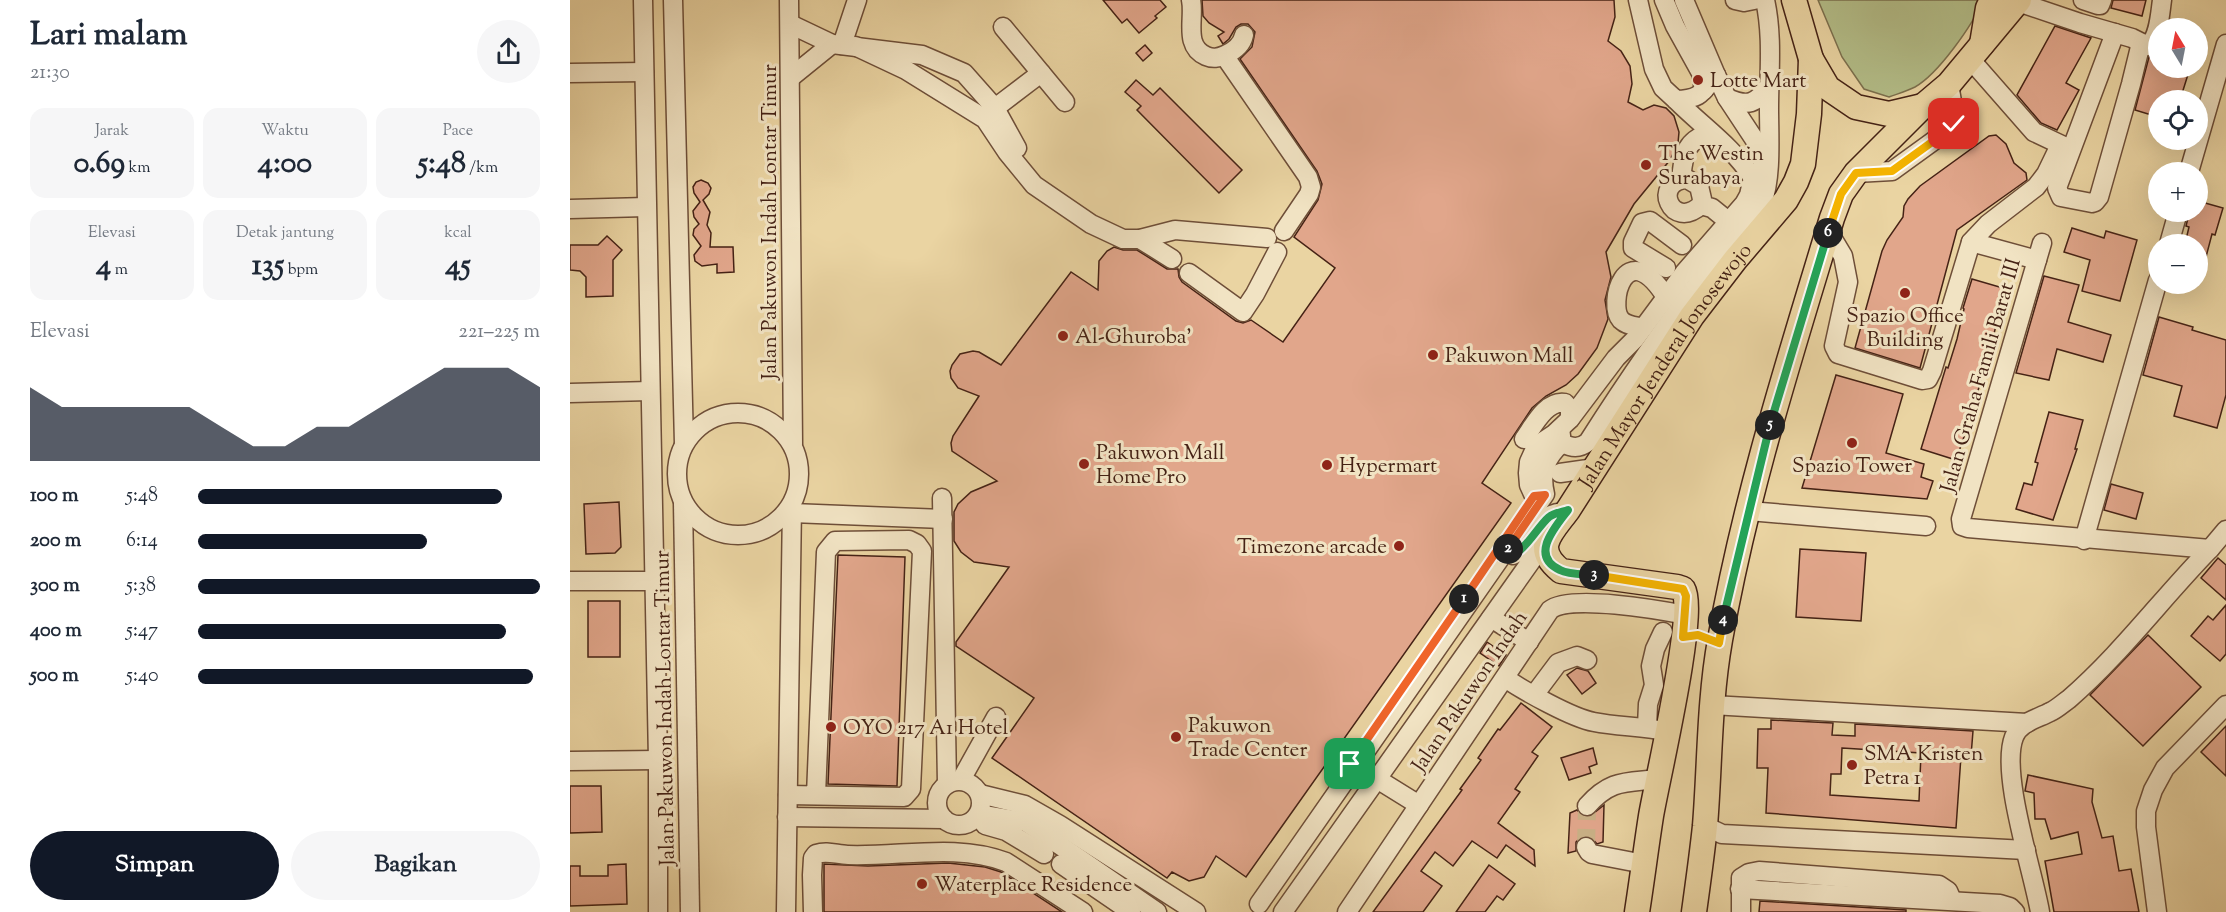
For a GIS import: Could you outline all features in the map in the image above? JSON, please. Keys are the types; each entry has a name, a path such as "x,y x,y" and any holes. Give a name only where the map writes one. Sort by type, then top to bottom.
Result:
{"main road":[{"name":"Jalan Mayor Jenderal Jonosewojo","path":"1546,540 1568,510 1692,316 1786,200 1796,182 1803,164 1809,114 1811,59 1794,0"},
{"path":"1976,53 1992,0"},
{"path":"1694,912 1705,826 1712,705 1719,643 1771,420 1841,194 1856,173 1923,106 1949,84 2019,1"},
{"path":"1811,59 1828,88 1856,107 1889,114 1923,106"},
{"path":"1546,540 1546,554 1551,563 1561,571 1683,589 1686,596 1658,729 1659,779 1637,912"},
{"path":"1678,628 1719,643"}],"street":[{"path":"643,0 658,760 658,912"},
{"path":"673,0 684,444"},
{"name":"Jalan Pakuwon Indah Lontar Timur","path":"789,0 793,444"},
{"path":"843,45 857,0"},
{"path":"1191,0 1194,11 1190,30 1197,51 1206,56 1218,58 1237,48 1244,35"},
{"path":"1638,0 1654,69 1663,88 1710,132 1724,141 1753,178"},
{"path":"1664,0 1675,26 1701,73 1704,90"},
{"path":"1684,0 1727,98 1768,160"},
{"path":"1735,0 1744,2 1754,0"},
{"path":"1552,437 1574,448 1588,442 1651,345 1719,256 1754,218 1765,193 1768,160 1771,51 1770,21 1765,0"},
{"path":"2084,0 2100,5 2102,0"},
{"path":"2019,1 2148,46 2152,43 2162,0"},
{"path":"790,24 906,70 990,114"},
{"path":"1003,27 1065,102"},
{"path":"2115,33 2066,148 2057,188 2061,197 2095,202 2099,197 2132,84 2141,43"},
{"path":"2192,162 2226,44"},
{"path":"790,78 843,45 914,53 938,60 964,73 990,114 1018,149 1025,172 1034,185 1091,224 1123,239 1140,239 1175,230 1278,238"},
{"path":"1976,53 2034,132 2066,148"},
{"path":"1189,273 1243,312 1255,294 1278,238 1308,194 1310,186 1308,177 1228,61"},
{"path":"570,73 644,72"},
{"path":"990,114 1041,73"},
{"path":"1676,100 1691,100 1700,96 1716,75"},
{"path":"1856,173 1892,171 1950,129 1955,119 1949,84"},
{"path":"1727,98 1741,104 1751,103 1758,99 1769,86"},
{"path":"1681,179 1684,154 1697,136 1710,132"},
{"path":"1742,162 1750,150 1752,134"},
{"path":"1828,231 1843,256 1848,282 1834,346 1838,354 1922,380 1928,379 1971,242 1988,224 2036,187 2066,148"},
{"path":"1539,495 1529,485 1527,473 1534,451 1552,437 1643,328 1749,195 1753,178 1768,160"},
{"path":"1681,179 1687,179 1699,186 1701,206 1696,210 1682,213 1670,207 1668,201 1670,188 1681,179"},
{"path":"1701,206 1712,208 1728,221"},
{"path":"570,209 646,207"},
{"path":"1666,268 1633,248 1633,242 1642,223 1650,221 1682,245"},
{"path":"1140,239 1172,259"},
{"path":"1670,292 1666,268 1682,245 1695,240 1709,244"},
{"name":"Jalan Graha Famili Barat III","path":"1971,242 2039,251 1961,519 1962,526 2084,540"},
{"path":"1643,328 1627,325 1617,313 1618,293 1624,275 1630,271 1642,272 1670,292"},
{"path":"2154,294 2084,540 2210,549"},
{"path":"570,393 650,391"},
{"path":"786,912 792,509 798,490 799,459 793,444 782,429 766,419 748,413 730,413 711,419 696,429 684,444 676,473 683,503 692,516 708,528 726,535 745,536 764,530 792,509 943,519"},
{"path":"1560,473 1595,468"},
{"path":"1259,908 1502,557 1539,495"},
{"path":"1259,908 1494,557 1539,495"},
{"path":"942,498 954,782"},
{"name":"Jalan Pakuwon Indah Lontar Timur","path":"683,503 690,912"},
{"path":"1502,557 1519,552 1551,515 1568,510"},
{"path":"1749,511 1926,526"},
{"path":"2040,912 2014,796 2010,757 2013,738 2018,729 2052,711 2097,672 2226,530"},
{"path":"788,795 904,797 911,789 922,551 917,544 909,540 835,541 826,552 816,795"},
{"name":"Jalan Pakuwon Indah","path":"1283,912 1546,540"},
{"path":"570,581 653,580"},
{"name":"Jalan Pakuwon Indah","path":"1347,912 1550,610 1556,605 1570,602 1648,608 1678,628"},
{"path":"1491,618 1529,642"},
{"path":"1534,695 1558,663 1577,656 1587,660"},
{"path":"1505,678 1534,695 1592,722 1658,729"},
{"path":"1712,705 2027,723"},
{"path":"2157,912 2147,838 2146,811 2153,790 2165,768 2226,705"},
{"path":"996,717 954,782 938,796 939,812 944,819 960,825 974,818 1026,822 1157,912"},
{"path":"570,760 658,760"},
{"path":"1377,779 1419,805"},
{"path":"1587,806 1598,793 1612,785 1659,779"},
{"path":"954,782 969,783 980,794 1025,805 1060,825 1190,911"},
{"path":"974,818 982,804 980,794"},
{"path":"787,817 944,819"},
{"path":"974,818 1006,831 1044,854"},
{"path":"1705,826 1722,834 2026,850"},
{"path":"1586,847 1592,854 1644,864"},
{"path":"813,912 813,858 816,854 823,852 846,855 962,853 995,858 1006,862 1083,912"},
{"path":"1061,864 1131,912"},
{"path":"1741,912 1742,878 1749,873 1759,871 1940,885 1948,891 1952,900 2000,904 2010,907 2015,912"},
{"path":"1259,908 1277,893 1283,883"}],"green space":[{"path":"1818,0 1983,0 1963,35 1934,71 1915,87 1889,97 1864,89 1842,57"}],"building":[{"path":"1103,0 1160,0 1166,7 1139,33 1127,19 1122,23"},
{"path":"1202,0 1614,0 1615,17 1608,41 1621,51 1630,66 1632,84 1628,102 1643,110 1654,105 1666,108 1674,116 1679,132 1678,143 1670,160 1634,204 1606,252 1611,277 1605,300 1608,319 1597,348 1578,374 1532,408 1482,483 1511,503 1246,877 1216,856 1204,877 1189,881 1172,872 1167,878 992,758 1034,698 956,646 956,642 1009,567 974,562 961,552 954,541 954,512 958,504 971,492 997,481 952,451 953,436 979,396 958,388 951,378 950,371 960,354 973,351 1001,365 1071,272 1098,290 1099,261 1107,251 1114,247 1123,250 1137,250 1167,269 1178,269 1182,282 1236,321 1243,323 1251,320 1283,342 1335,268 1294,237 1318,200 1322,184 1317,171 1240,59 1252,47 1255,32 1248,24 1241,24 1223,44 1218,36 1224,32 1209,23 1203,16"},
{"path":"2113,0 2146,0 2142,16 2111,8"},
{"path":"2055,26 2091,38 2066,83 2079,90 2057,130 2041,123 2017,95"},
{"path":"1145,45 1152,53 1143,61 1136,53"},
{"path":"2148,61 2148,78 2187,78 2183,90 2148,90 2148,114 2135,110"},
{"path":"1136,80 1153,95 1160,88 1242,170 1219,193 1137,110 1141,106 1125,92"},
{"name":"Spazio Office Building","path":"1996,135 2006,144 2014,163 2026,173 2027,180 1957,230 1920,368 1855,348 1882,251 1903,217 1904,206 1908,199 1920,186 1989,136"},
{"path":"701,180 708,183 711,188 703,200 710,212 707,225 711,233 710,247 733,247 734,272 717,273 717,264 702,266 695,261 694,255 701,246 693,235 694,229 699,224 693,211 700,202 693,187"},
{"path":"2208,204 2223,208 2208,249 2208,234 2187,234 2189,227 2186,226 2187,222 2208,222"},
{"path":"2072,228 2104,238 2106,231 2137,240 2120,301 2082,291 2090,260 2064,252"},
{"path":"607,236 622,250 613,260 613,296 586,297 586,277 580,271 570,270 570,245 598,245"},
{"path":"2044,276 2079,285 2068,322 2111,335 2103,362 2057,349 2049,380 2016,373"},
{"path":"1972,279 2003,288 1994,321 1997,321 1990,351 1956,460 1921,449 1957,339"},
{"path":"2159,317 2226,340 2226,395 2217,428 2174,416 2182,386 2143,375"},
{"name":"Spazio Tower","path":"1836,375 1903,394 1886,453 1924,464 1921,477 1933,481 1927,499 1802,488"},
{"path":"2049,412 2083,420 2075,449 2077,449 2053,520 2016,509 2024,483 2032,485 2038,463 2035,462"},
{"path":"2111,484 2143,493 2136,519 2104,510"},
{"path":"619,502 621,547 615,553 586,554 584,504"},
{"path":"1800,549 1866,553 1861,621 1796,617"},
{"path":"838,555 905,557 897,786 828,784"},
{"path":"2218,558 2226,565 2226,600 2201,578"},
{"path":"588,601 620,601 620,657 588,657"},
{"path":"2226,605 2226,654 2220,661 2191,636 2208,616 2213,620"},
{"path":"2148,635 2201,687 2143,746 2090,695"},
{"path":"1487,642 1506,655 1499,666 1480,653"},
{"path":"1577,668 1588,671 1596,683 1582,694 1567,675"},
{"path":"1521,703 1552,727 1532,752 1538,756 1515,789 1520,792 1498,823 1534,850 1535,866 1506,845 1497,858 1472,841 1453,866 1435,852 1421,871 1442,886 1423,912 1373,912 1462,790 1460,789 1481,760 1478,758 1498,729 1500,730"},
{"path":"1771,720 1833,723 1832,735 1855,736 1855,724 1973,731 1971,756 1961,756 1956,828 1766,813 1768,768 1757,768 1758,729 1771,729","holes":["1842,748 1921,753 1919,801 1830,795 1831,774 1841,774"]},
{"path":"2226,726 2226,776 2201,752"},
{"path":"1593,748 1597,764 1589,767 1591,773 1569,780 1561,758"},
{"path":"2028,775 2093,789 2092,802 2102,838 2113,836 2119,871 2131,869 2139,912 2054,912 2045,861 2082,854 2078,832 2051,839 2045,819 2035,819 2034,793 2025,791"},
{"path":"570,786 601,786 602,832 570,833"},
{"path":"1604,805 1603,842 1597,844 1591,837 1581,837 1576,842 1576,851 1568,853 1570,813 1577,810 1584,817 1589,817"},
{"name":"Waterplace Residence","path":"948,863 985,867 1001,872 1062,912 824,912 824,864 868,866"},
{"path":"626,864 627,904 570,906 570,866 580,866 580,876 608,876 608,865"},
{"path":"1489,865 1515,884 1503,900 1497,896 1485,912 1456,912"},
{"path":"1760,901 1906,910 1906,912 1759,912"}],"tunnel":[{"path":"1586,847 1587,806"}],"place":[{"name":"Lotte Mart","path":"1698,80"},
{"name":"The Westin Surabaya","path":"1646,165"},
{"name":"Spazio Office Building","path":"1905,293"},
{"name":"Al-Ghuroba'","path":"1063,336"},
{"name":"Pakuwon Mall","path":"1433,355"},
{"name":"Spazio Tower","path":"1852,443"},
{"name":"Pakuwon Mall Home Pro","path":"1084,464"},
{"name":"Hypermart","path":"1327,465"},
{"name":"Timezone arcade","path":"1399,546"},
{"name":"OYO 217 A1 Hotel","path":"831,727"},
{"name":"Pakuwon Trade Center","path":"1176,737"},
{"name":"SMA Kristen Petra 1","path":"1852,765"},
{"name":"Waterplace Residence","path":"922,884"}],"route":[{"path":"1350,764 1534,496 1545,495 1502,557 1519,552 1551,515 1568,510 1546,540 1546,554 1551,563 1561,571 1683,589 1686,596 1683,637 1698,635 1719,643 1771,420 1841,194 1856,173 1892,171 1954,124"}]}
